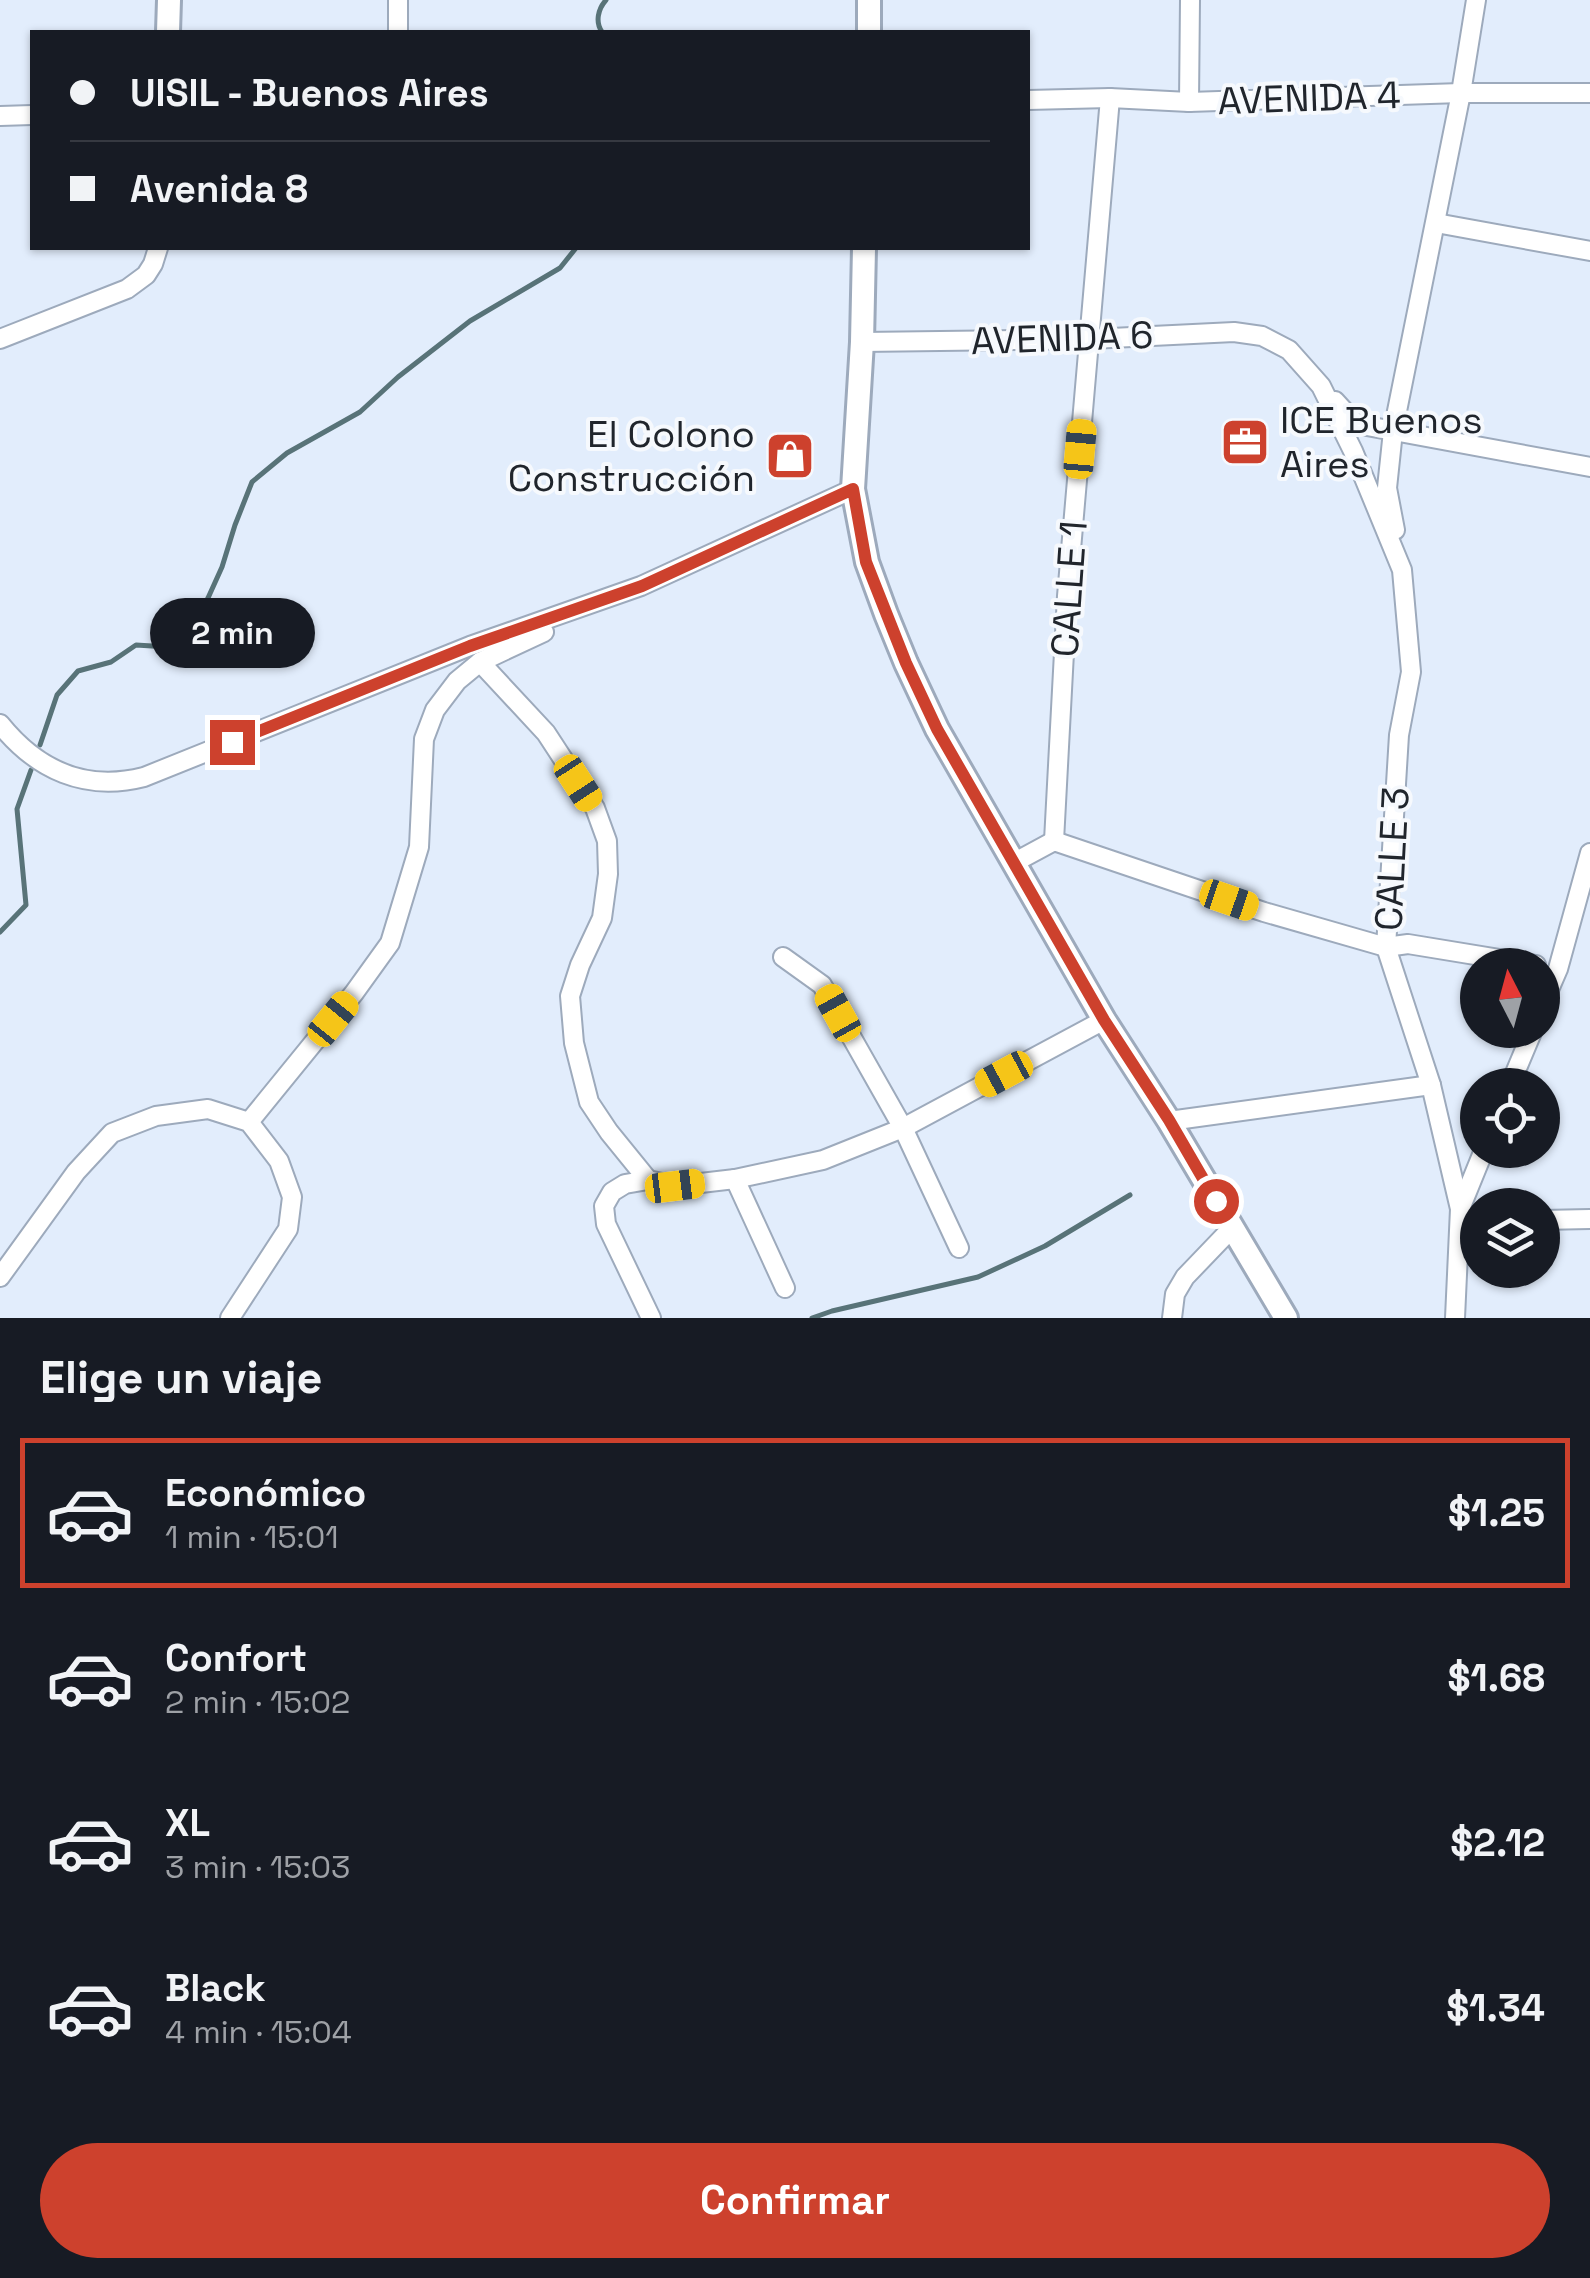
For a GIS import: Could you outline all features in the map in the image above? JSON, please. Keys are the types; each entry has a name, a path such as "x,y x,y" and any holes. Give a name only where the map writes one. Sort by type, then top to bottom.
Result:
{"main road":[{"path":"168,30 169,0"},
{"path":"868,30 869,0"},
{"path":"864,250 853,489 866,562 937,729 1104,1020 1169,1120 1286,1318"}],"street":[{"path":"398,0 398,30"},
{"path":"1189,102 1190,0"},
{"name":"CALLE 3","path":"1460,1197 1431,1085 1386,947 1399,735 1411,672 1402,570 1387,488 1393,431 1461,94 1476,0"},
{"name":"AVENIDA 4","path":"1030,100 1189,102 1590,93"},
{"name":"CALLE 1","path":"1054,841 1067,596 1110,98"},
{"path":"0,116 30,115"},
{"path":"1436,223 1590,251"},
{"path":"0,338 127,289 146,275 157,250"},
{"name":"AVENIDA 6","path":"862,342 1091,339 1234,332 1262,336"},
{"name":"CALLE 3","path":"1262,336 1290,350 1321,386 1402,570"},
{"path":"1321,386 1356,424 1590,467"},
{"path":"250,1122 390,943 419,847 424,739 435,710 457,681 480,662 853,489"},
{"path":"0,724 26,751 66,775 106,783 126,782 470,646 642,586"},
{"path":"480,662 546,733 595,808 607,842 608,874 602,918 570,996 574,1042 589,1102 648,1180"},
{"path":"1015,862 1054,841 1264,912 1386,947 1408,944 1460,952"},
{"path":"1552,948 1590,852"},
{"path":"783,957 822,984 902,1128 959,1248"},
{"path":"651,1318 606,1224 604,1206 612,1192 625,1184 648,1180 675,1186 735,1179 823,1160 902,1128 1104,1020"},
{"path":"1169,1120 1431,1085"},
{"path":"0,1277 76,1172 112,1134 156,1116 208,1110 250,1122 279,1161 292,1197 288,1229 230,1318"},
{"path":"735,1179 786,1288"},
{"path":"1560,1220 1590,1219"},
{"path":"1172,1318 1175,1294 1185,1277 1232,1228"},
{"name":"CALLE 3","path":"1455,1318 1460,1267"}],"waterway":[{"path":"601,30 598,16 606,0"},
{"path":"40,745 57,695 78,671 111,662 136,645 168,647 190,630 222,567 252,482 287,453 360,412 470,321 560,268 574,250"},
{"path":"0,932 26,905 17,809 31,770"},
{"path":"812,1318 978,1277 1045,1246 1130,1195"}],"place":[{"name":"ICE Buenos Aires","path":"1245,442"},
{"name":"El Colono Construcción","path":"790,456"}],"route":[{"path":"232,742 470,646 642,586 853,489 866,562 937,729 1104,1020 1216,1201"}]}
